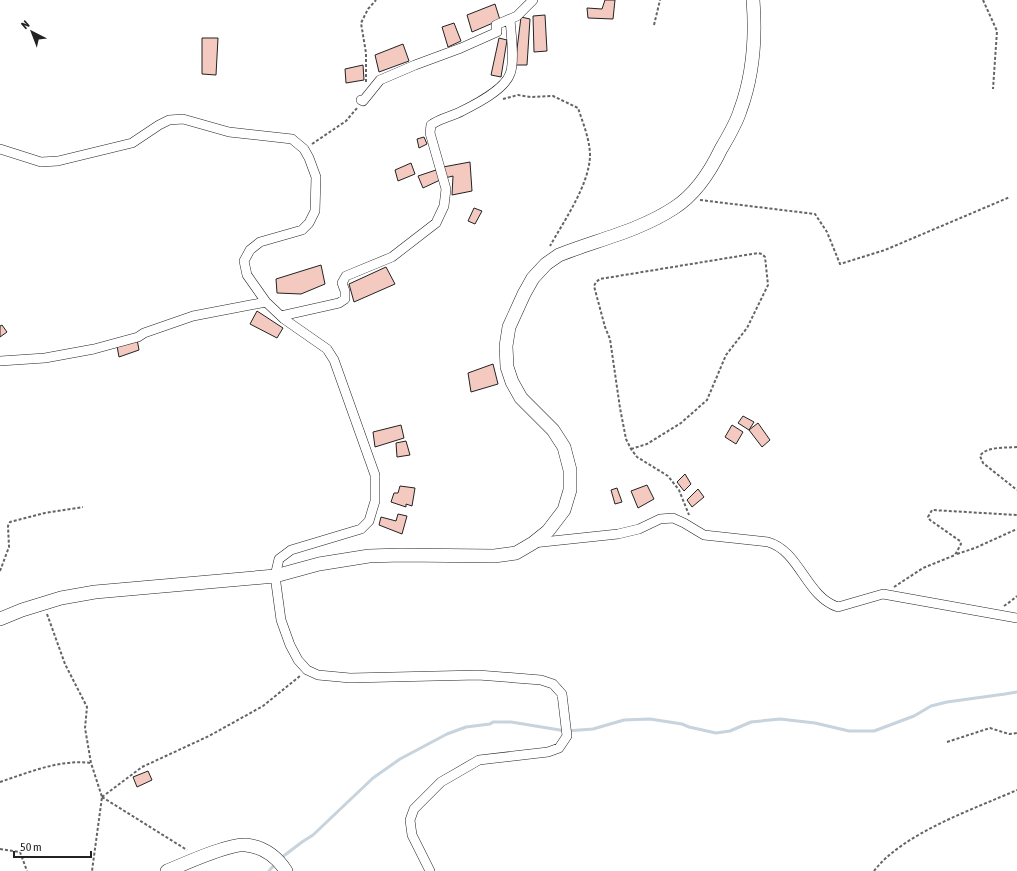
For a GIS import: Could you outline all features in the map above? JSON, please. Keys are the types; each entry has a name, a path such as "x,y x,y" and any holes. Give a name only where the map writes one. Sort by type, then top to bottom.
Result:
{"street":[{"path":"361,100 362,101 380,80 497,32 496,26 517,16 533,0"},
{"path":"0,619 43,603 95,592 275,576 346,558 402,555 494,556 516,552 533,543 548,531 564,510 570,490 570,470 564,447 552,430 521,398 512,382 507,367 506,346 512,320 533,278 546,264 559,255 650,222 675,207 699,186 712,168 740,112 749,79 752,54 754,21 753,0"},
{"path":"281,316 302,310 339,303 345,299 345,291 342,283 346,276 392,257 436,223 444,206 446,189 430,133 431,125 439,119 460,112 502,87 510,74 512,50 510,19"},
{"path":"0,149 41,162 58,161 132,143 158,125 169,120 183,119 229,132 292,139 304,149 316,177 315,211 309,223 302,230 260,242 250,250 244,261 247,275 266,302 281,316 327,349 334,360 375,475 375,501 369,521 361,529 292,550 279,559 275,576 281,620 290,645 298,660 307,670 318,675 350,678 478,675 541,680 553,684 562,694 567,736 559,748 548,752 479,760 441,782 414,809 410,820 412,835 430,871"},
{"path":"0,361 46,358 94,349 138,336 193,316 266,302"},
{"path":"533,543 618,534 639,529 660,519 673,518 704,535 777,544 788,554 821,597 831,605 838,607 883,594 1017,618"},
{"path":"167,871 228,848 245,845 265,850 279,863"}],"path":[{"path":"304,149 346,121 360,104 367,78 366,53 361,23 368,9 376,0"},
{"path":"654,25 660,0"},
{"path":"983,0 997,31 993,89"},
{"path":"503,98 518,95 531,97 552,96 578,108 589,142 590,156 588,172 583,186 550,247"},
{"path":"685,198 816,214 827,232 840,264 885,250 1010,197"},
{"path":"631,450 647,444 681,423 707,400 726,355 747,328 768,285 765,257 762,254 758,253 600,279 594,286 605,327 610,339 626,439 631,450 637,457 668,476 679,490 689,514 684,523"},
{"path":"1017,447 990,450 982,453 980,456 983,464 1017,490"},
{"path":"0,571 9,547 8,526 10,522 45,513 83,507"},
{"path":"956,554 961,544 960,540 930,520 928,517 932,510 1017,515"},
{"path":"883,594 924,568 956,554 975,548 1017,529"},
{"path":"994,615 996,610 1017,596"},
{"path":"43,603 65,664 87,706 85,728 91,763 102,797 92,871"},
{"path":"102,797 142,767 209,736 263,706 307,670"},
{"path":"947,742 990,728 1009,734 1017,733"},
{"path":"0,782 53,765 78,761 91,763"},
{"path":"874,871 899,848 930,829 1017,790"},
{"path":"102,797 200,858"},
{"path":"0,849 20,852 27,871"}],"building":[{"path":"605,0 615,0 613,19 588,18 587,8 602,9"},
{"path":"495,4 500,20 472,32 467,15"},
{"path":"545,15 547,51 534,52 533,16"},
{"path":"521,17 530,19 527,65 515,65"},
{"path":"454,23 461,41 448,47 442,27"},
{"path":"202,38 218,38 216,75 202,74"},
{"path":"499,38 507,40 501,77 491,75"},
{"path":"403,44 409,61 379,72 375,55"},
{"path":"363,65 364,80 346,83 345,69"},
{"path":"424,137 427,144 419,148 417,139"},
{"path":"470,162 472,191 452,195 453,176 445,178 443,167"},
{"path":"411,163 415,174 398,181 395,170"},
{"path":"436,170 440,180 423,188 418,176"},
{"path":"474,208 482,211 475,224 468,221"},
{"path":"321,265 325,284 301,294 277,293 276,279"},
{"path":"386,267 395,284 354,302 349,284"},
{"path":"257,311 283,328 277,338 250,324"},
{"path":"2,325 7,332 0,337 0,326"},
{"path":"137,339 139,350 119,357 117,346"},
{"path":"493,364 498,384 471,392 468,373"},
{"path":"743,416 754,422 749,430 738,423"},
{"path":"758,423 770,440 762,447 749,430"},
{"path":"401,425 404,438 375,447 373,432"},
{"path":"732,425 743,432 736,444 725,437"},
{"path":"406,441 410,455 397,457 396,443"},
{"path":"685,474 691,484 684,491 677,482"},
{"path":"647,485 654,499 638,508 631,491"},
{"path":"400,486 415,488 412,506 406,504 406,507 391,502 394,493 398,493"},
{"path":"617,488 622,502 615,504 611,490"},
{"path":"698,489 704,497 692,507 687,500"},
{"path":"398,514 407,516 402,534 379,525 381,517 396,521"},
{"path":"148,771 152,780 137,787 133,777"}],"waterway":[{"path":"281,858 313,835 373,778 400,759 447,734 466,727 490,724 493,722 511,722 566,731 593,729 624,720 650,719 682,724 716,733 730,731 751,722 780,719 815,723 849,731 874,731 914,716 931,706 947,702 1017,692"},
{"path":"269,871 276,863"}]}
